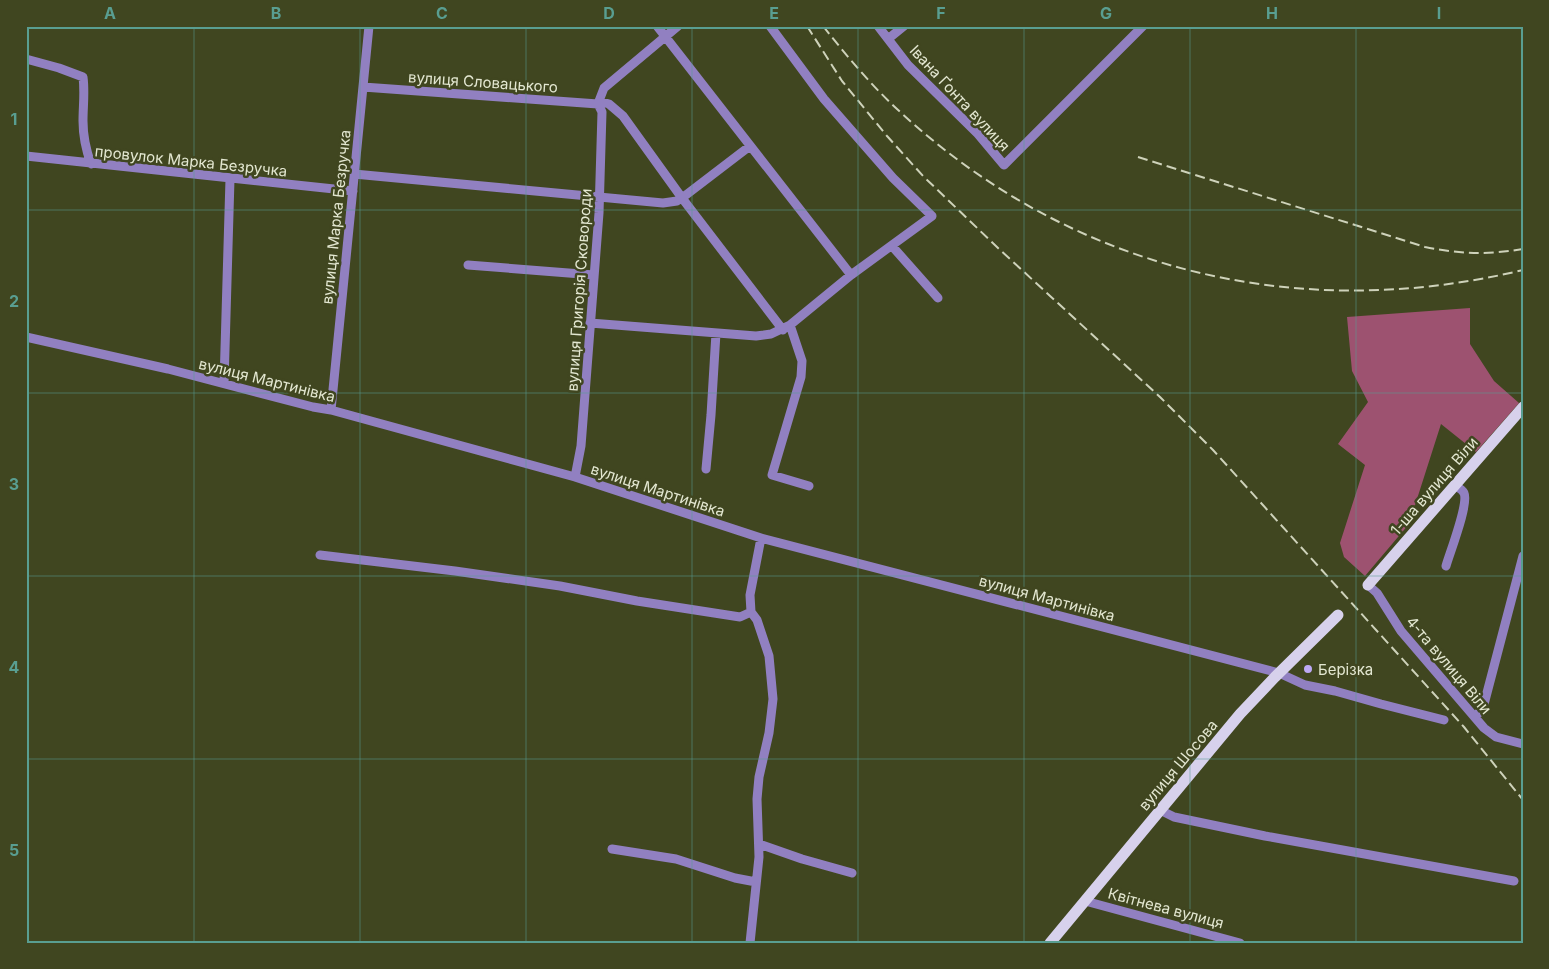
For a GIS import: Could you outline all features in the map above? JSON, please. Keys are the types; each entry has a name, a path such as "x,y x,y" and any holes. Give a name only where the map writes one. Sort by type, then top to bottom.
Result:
{"main road":[{"name":"1-ша вулиця Віли","path":"1368,585 1523,407"},
{"name":"вулиця Шосова","path":"1050,943 1240,714 1338,615"}],"street":[{"name":"вулиця Марка Безручка","path":"331,410 369,26"},
{"path":"657,26 851,276"},
{"path":"678,26 604,88 599,102 609,104 623,116 682,198 786,328 802,361 801,377 772,475 809,486"},
{"path":"590,323 756,336 772,334 786,328 851,276 932,216 893,178 824,99 770,26"},
{"name":"Івана Ґонта вулиця","path":"878,26 908,65 978,134 1004,165 1143,26"},
{"path":"888,39 904,26"},
{"path":"26,59 83,77 85,90 84,144 91,164"},
{"name":"вулиця Словацького","path":"363,86 599,102"},
{"name":"вулиця Григорія Сковороди","path":"575,477 581,446 600,196 602,112 599,102"},
{"path":"354,174 663,203 677,201 682,198 750,146"},
{"name":"провулок Марка Безручка","path":"26,156 353,191"},
{"path":"224,383 230,179"},
{"path":"892,246 938,298"},
{"path":"468,265 594,275"},
{"path":"706,469 716,333"},
{"name":"вулиця Мартинівка","path":"26,337 331,410 575,477 761,538 1280,672 1305,685 1335,691 1444,720"},
{"path":"1446,566 1466,504 1464,493 1455,486"},
{"path":"750,943 759,844 756,799 769,733 773,698 769,656 757,620 751,612 750,595 761,538"},
{"path":"320,555 503,578 740,617 751,612"},
{"path":"1475,717 1483,708 1523,556"},
{"name":"4-та вулиця Віли","path":"1368,585 1377,593 1401,631 1489,733 1523,744"},
{"path":"1160,810 1174,817 1265,836 1514,882"},
{"path":"759,844 852,874"},
{"path":"612,849 676,860 735,878 756,882"},
{"name":"Квітнева вулиця","path":"1085,900 1240,943"}],"shaded area":[{"path":"1470,308 1470,344 1494,381 1519,403 1476,452 1441,424 1409,524 1365,576 1344,557 1340,543 1365,465 1338,444 1368,402 1352,371 1347,317"}],"railway":[{"path":"807,26 842,81 923,176 998,248 1160,397 1213,450 1464,727 1523,800"},
{"path":"823,26 858,69 897,109 964,164 1035,209 1110,245 1189,270 1270,285 1353,291 1438,285 1523,270"},
{"path":"1138,157 1425,247 1474,253 1523,249"}],"place":[{"name":"Берізка","path":"1308,669"}]}
